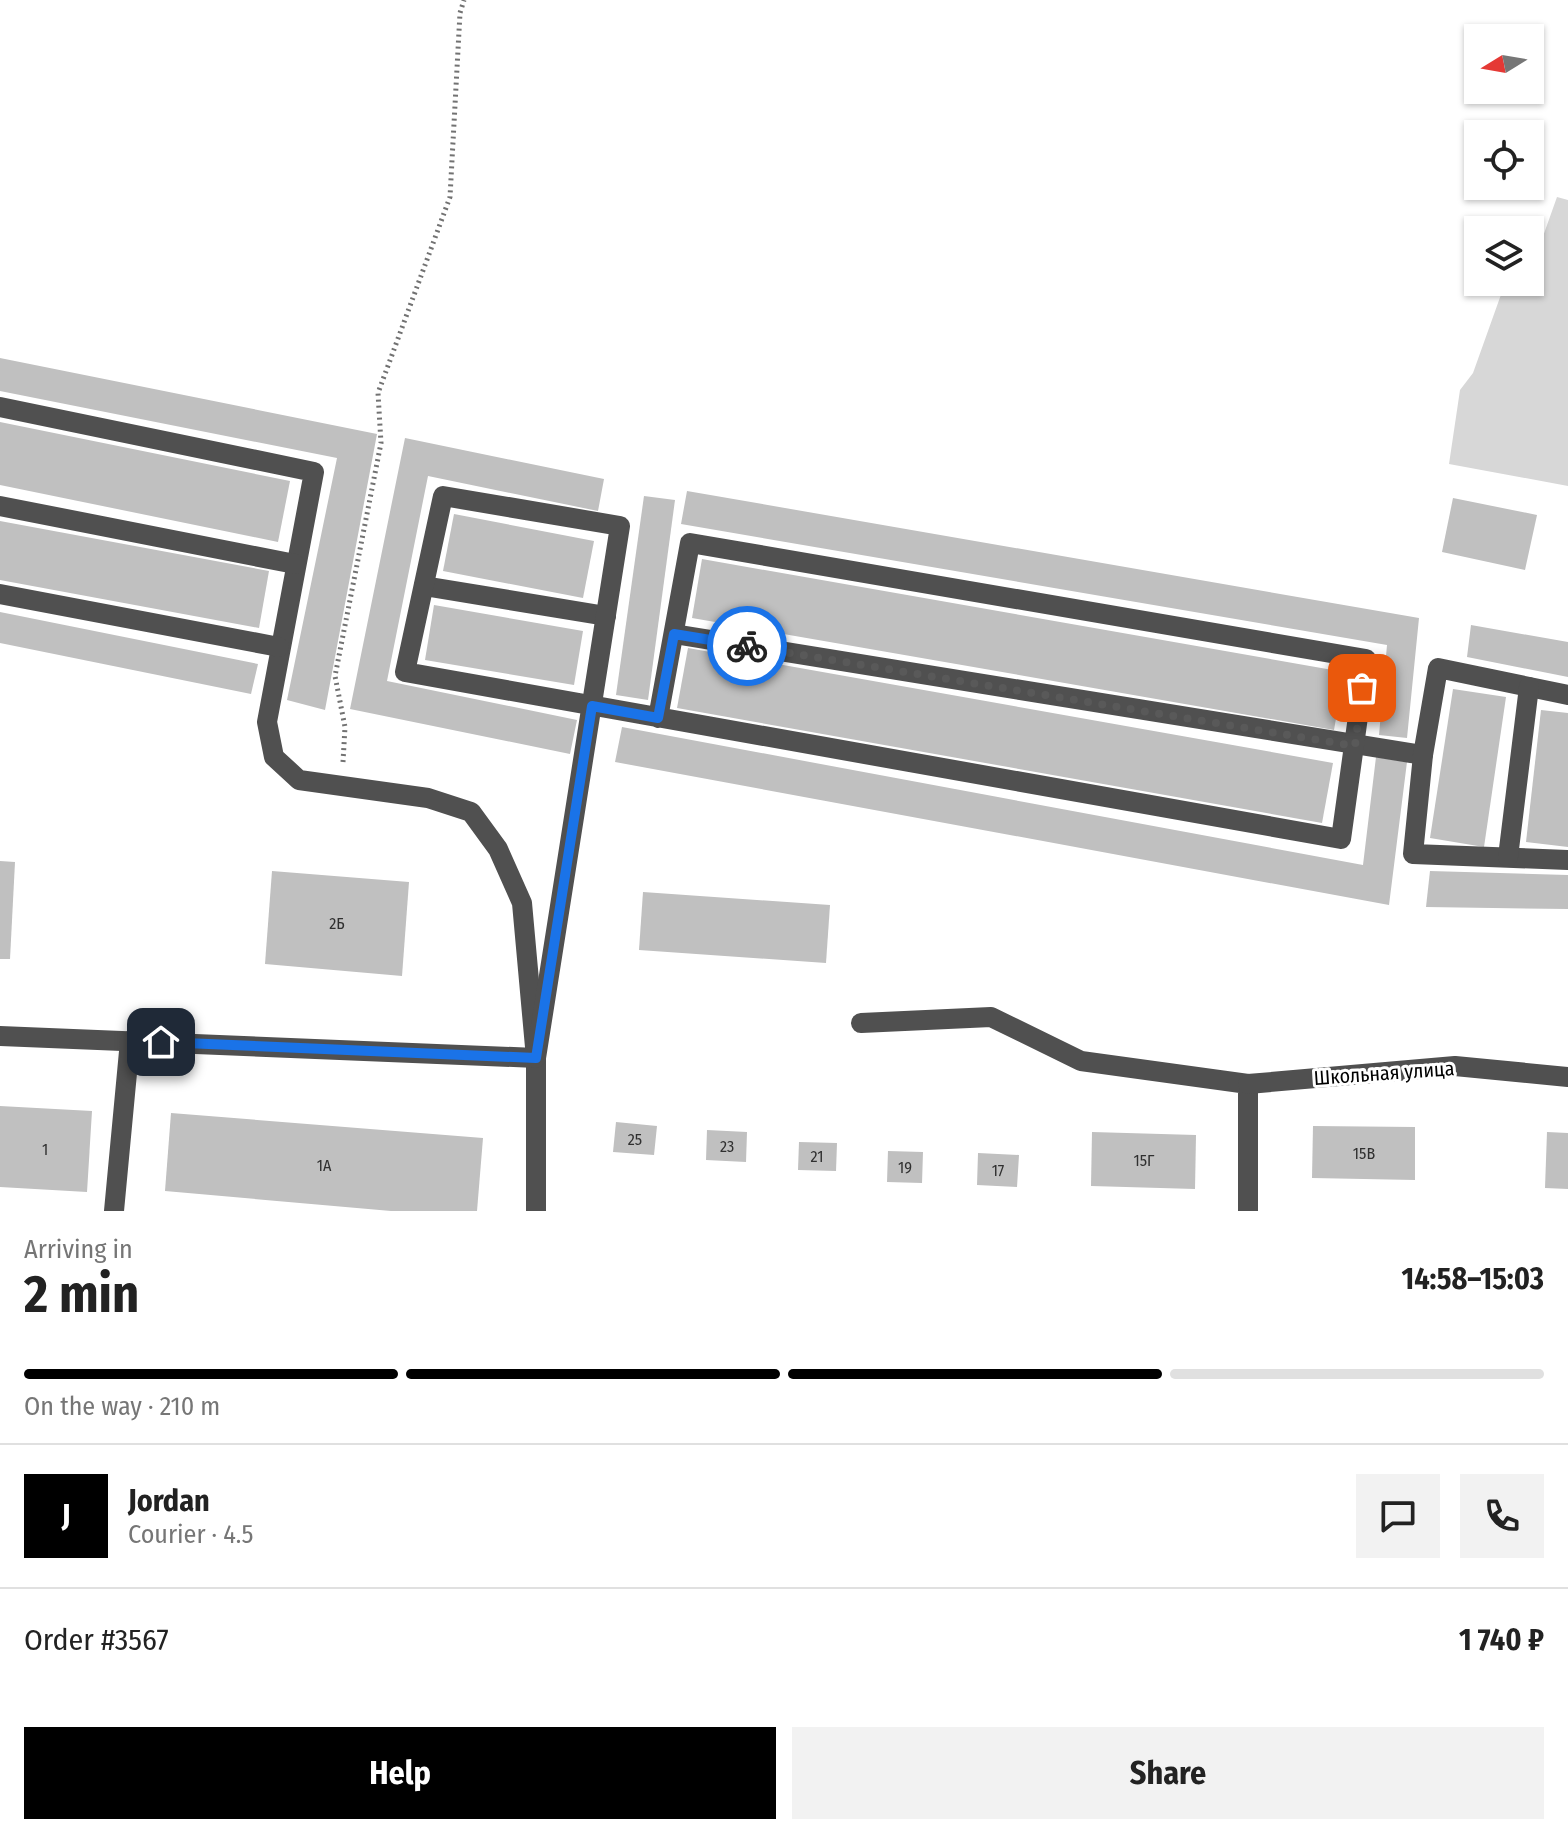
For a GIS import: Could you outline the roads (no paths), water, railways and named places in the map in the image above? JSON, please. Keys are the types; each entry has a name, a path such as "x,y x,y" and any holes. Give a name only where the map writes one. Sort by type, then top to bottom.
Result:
{"street":[{"path":"0,407 314,472 267,722 274,757 299,780 428,798 471,812 498,849 522,903 536,1058 536,1211"},
{"path":"536,1058 592,706 620,526 443,496 405,672 592,706 658,718 1341,839 1366,659 690,543 658,718"},
{"path":"0,506 295,564"},
{"path":"424,586 606,616"},
{"path":"0,594 279,647"},
{"path":"674,634 1423,755"},
{"path":"1568,695 1438,668 1423,755 1413,854 1568,860"},
{"path":"1508,857 1529,687"},
{"name":"Школьная улица","path":"861,1023 991,1017 1081,1061 1248,1084 1455,1066 1568,1077"},
{"path":"0,1036 536,1058"},
{"path":"114,1211 130,1041"},
{"path":"1248,1084 1248,1211"}]}
